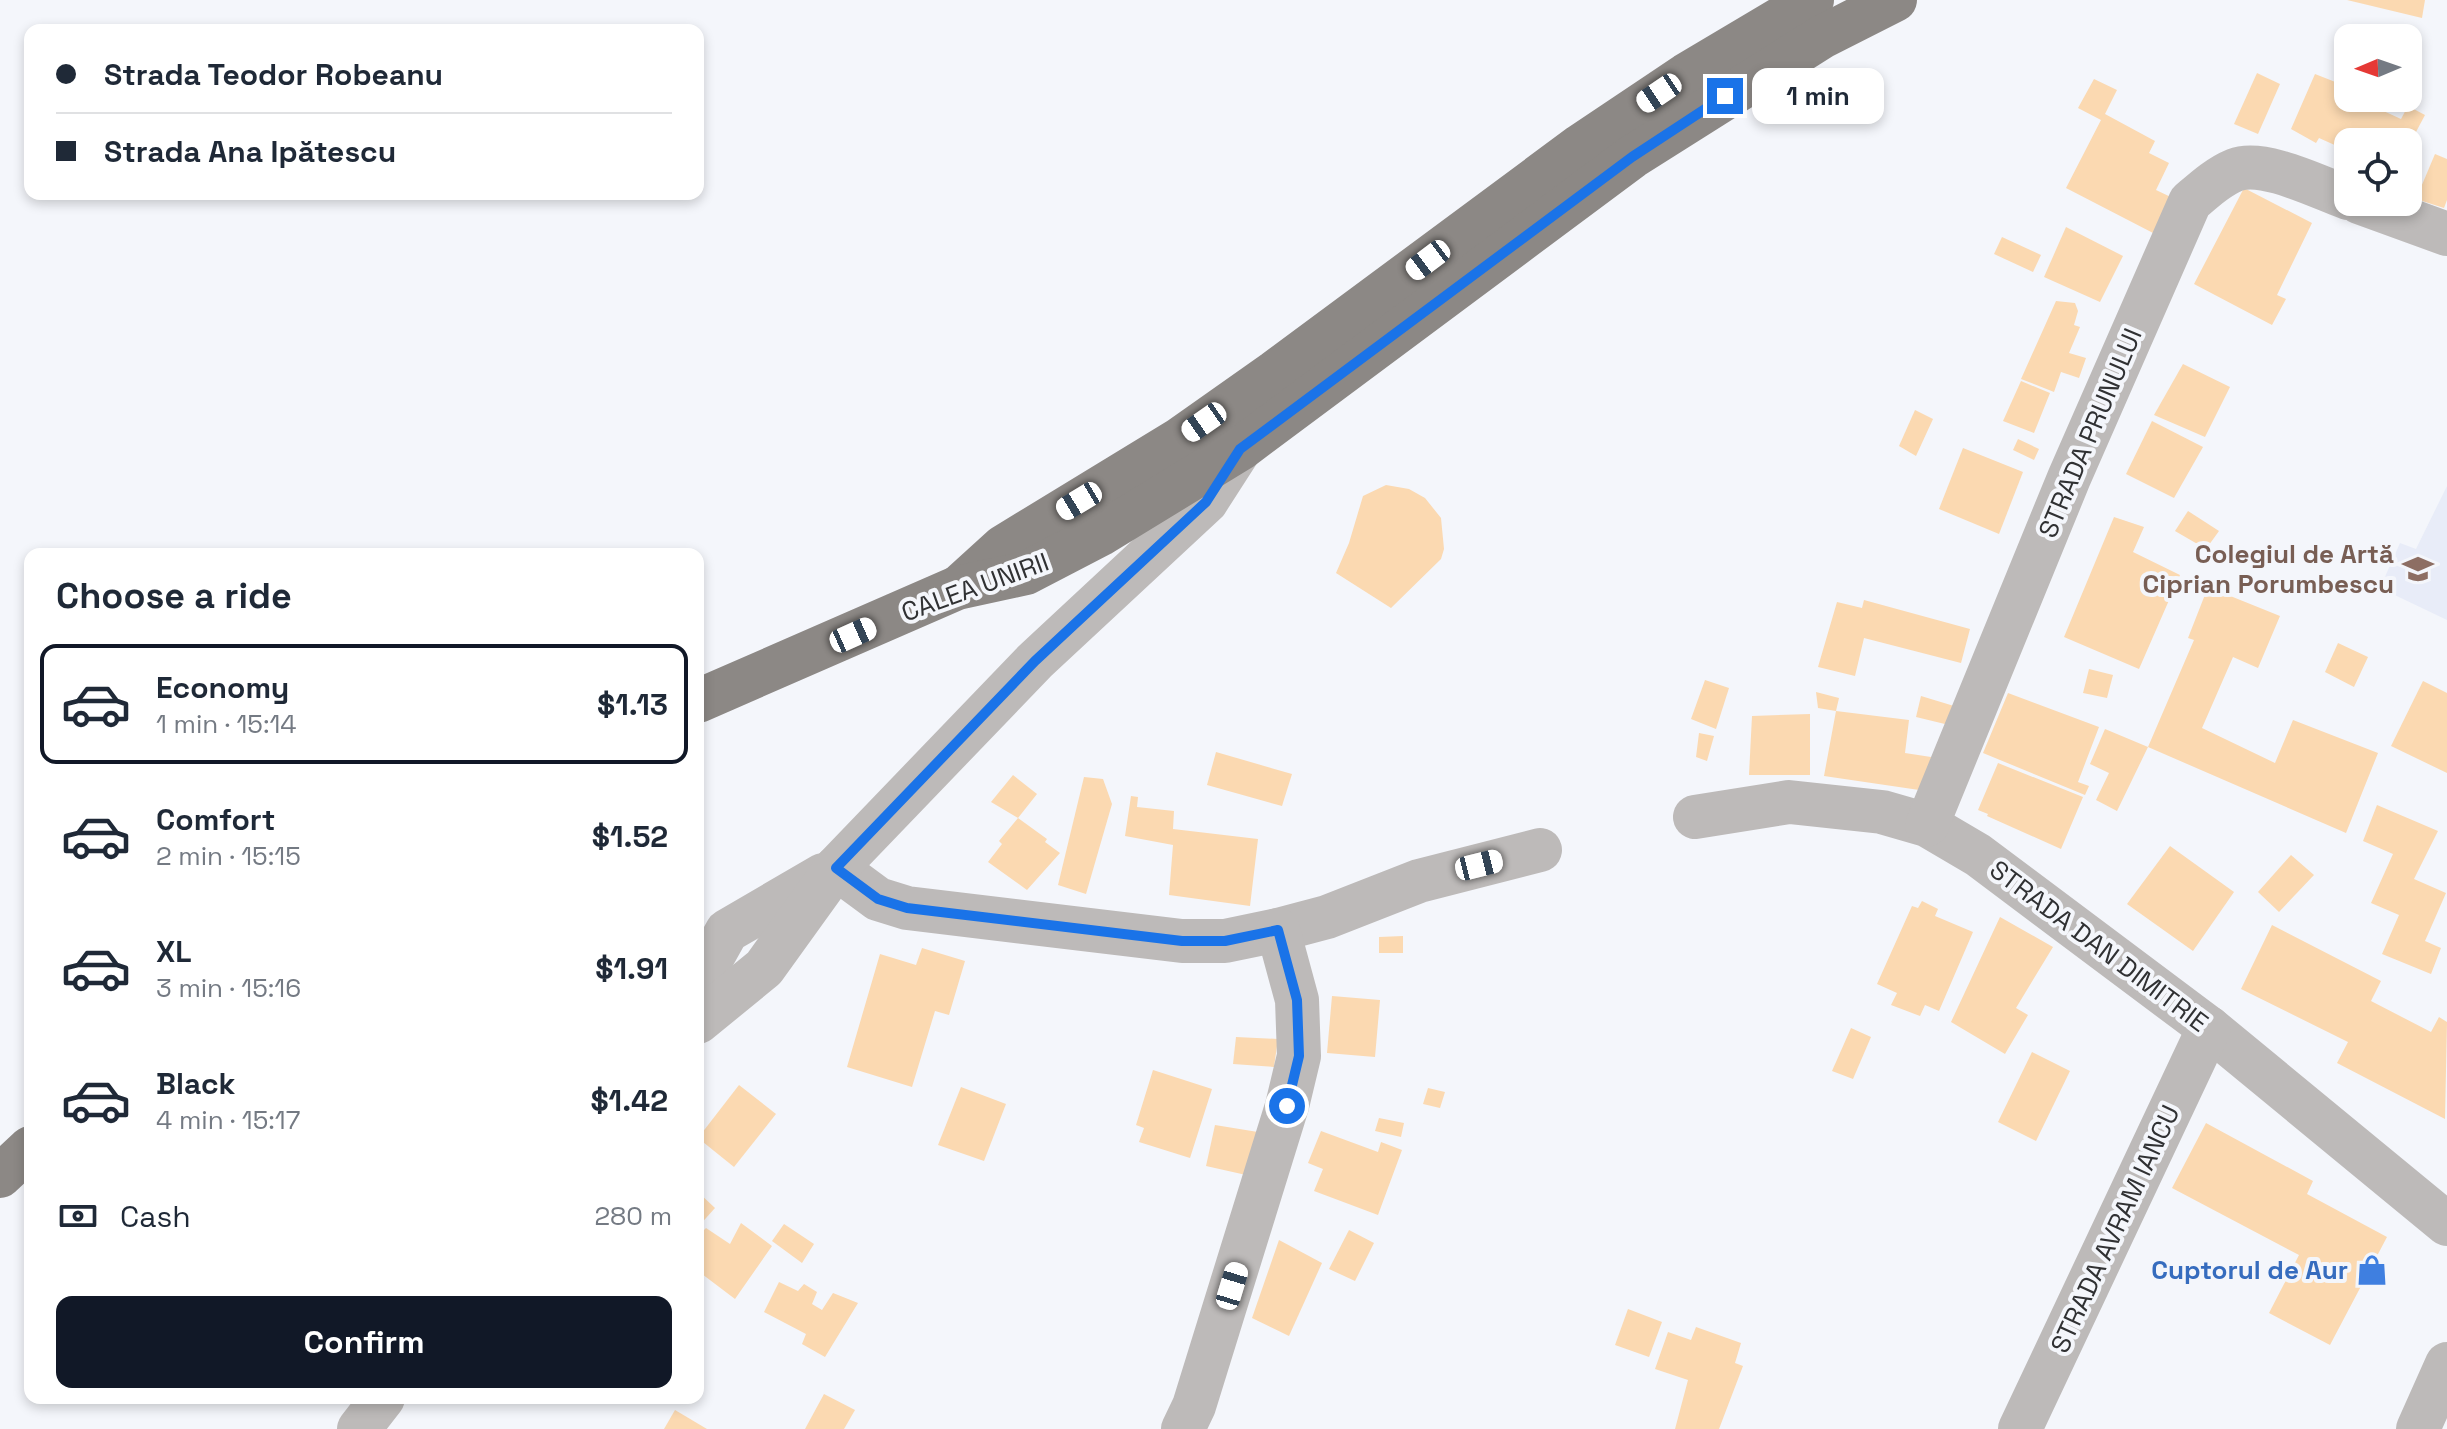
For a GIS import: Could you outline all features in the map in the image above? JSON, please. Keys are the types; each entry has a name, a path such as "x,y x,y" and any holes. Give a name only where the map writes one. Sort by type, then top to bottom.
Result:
{"main road":[{"path":"957,588 1003,547 1180,439 1275,372 1580,146 1686,75 1812,0"},
{"name":"CALEA UNIRII","path":"704,698 957,588 1026,573 1101,534 1240,449 1632,157 1822,37 1895,0"},
{"path":"0,1176 24,1154"}],"street":[{"name":"STRADA PRUNULUI","path":"1927,825 2069,478 2190,202 2214,181 2238,169 2266,169 2334,193"},
{"path":"2398,216 2447,234"},
{"path":"704,1017 764,968 836,868 1035,661 1206,502 1240,449"},
{"name":"STRADA DAN DIMITRIE","path":"1695,817 1789,802 1882,812 1927,825 1978,855 2209,1028 2447,1224"},
{"path":"836,868 878,899 907,908 1182,941 1225,941 1327,917 1419,881 1540,850"},
{"path":"704,972 727,931 836,868"},
{"path":"1183,1429 1204,1376 1287,1106 1299,1056 1297,1000 1278,930"},
{"name":"STRADA AVRAM IANCU","path":"2020,1429 2209,1028"},
{"path":"2418,1429 2447,1364"},
{"path":"359,1429 378,1404"}],"shaded area":[{"name":"Colegiul de Artă Ciprian Porumbescu","path":"2447,486 2447,620 2380,588 2400,543 2416,549"}],"building":[{"path":"2347,0 2425,0 2422,18"},
{"path":"2257,73 2280,84 2258,134 2234,124"},
{"path":"2315,74 2334,81 2334,112 2386,112 2401,119 2405,112 2425,115 2418,128 2334,128 2334,145 2319,138 2316,143 2291,129"},
{"path":"2094,79 2117,90 2105,114 2155,141 2149,153 2169,163 2156,190 2175,199 2155,234 2066,188 2101,120 2078,108"},
{"path":"2435,154 2447,159 2447,200 2444,208 2422,201 2422,185"},
{"path":"2244,188 2312,223 2277,295 2286,299 2272,325 2194,284"},
{"path":"2066,227 2123,256 2100,302 2044,277"},
{"path":"2002,237 2041,255 2033,272 1994,254"},
{"path":"2056,301 2075,303 2078,311 2074,325 2080,327 2069,353 2086,358 2079,378 2061,372 2054,392 2021,379"},
{"path":"2183,364 2230,387 2205,437 2154,415"},
{"path":"2021,381 2050,393 2034,433 2003,421"},
{"path":"1915,410 1933,419 1916,456 1899,446"},
{"path":"2152,421 2203,447 2174,498 2126,474"},
{"path":"2018,439 2039,449 2034,460 2013,450"},
{"path":"1963,448 2023,472 1999,534 1939,509"},
{"path":"1386,485 1409,489 1425,498 1441,518 1444,549 1441,559 1391,608 1336,573 1363,496"},
{"path":"2188,511 2219,531 2206,549 2175,531"},
{"path":"2114,517 2144,527 2133,552 2180,575 2139,669 2064,637"},
{"path":"2208,587 2280,616 2258,668 2233,657 2202,728 2275,763 2293,720 2378,753 2346,833 2148,747 2194,640 2188,638"},
{"path":"1864,600 1970,629 1961,663 1864,638 1855,676 1818,667 1837,602 1862,608"},
{"path":"2338,643 2368,657 2354,687 2325,672"},
{"path":"2089,669 2113,675 2107,698 2083,693"},
{"path":"1705,680 1729,688 1716,729 1691,719"},
{"path":"2423,681 2447,693 2447,773 2391,746"},
{"path":"1816,692 1839,698 1836,711 1818,708"},
{"path":"2008,693 2099,727 2078,782 2089,786 2085,795 1983,753"},
{"path":"1921,696 1954,706 1949,725 1916,717"},
{"path":"1836,711 1909,720 1905,753 1931,757 1926,791 1824,776"},
{"path":"1810,714 1810,775 1749,775 1752,716"},
{"path":"2105,729 2148,747 2117,811 2096,800 2109,773 2090,764"},
{"path":"1699,733 1714,736 1707,761 1696,757"},
{"path":"1216,752 1292,774 1282,806 1207,785"},
{"path":"1998,763 2083,797 2061,849 1978,810"},
{"path":"1013,775 1037,794 1018,818 991,802"},
{"path":"1084,777 1103,779 1112,804 1086,894 1058,885"},
{"path":"1131,796 1138,797 1137,807 1174,811 1173,829 1258,839 1250,906 1169,895 1173,845 1125,836"},
{"path":"2377,805 2438,831 2414,879 2446,893 2425,941 2441,948 2431,974 2382,954 2399,915 2371,903 2393,854 2363,841"},
{"path":"1018,818 1047,839 1045,842 1060,853 1027,890 988,862 1002,844 999,841"},
{"path":"2170,846 2234,892 2193,951 2127,904"},
{"path":"2291,855 2314,875 2279,912 2258,892"},
{"path":"1922,901 1938,909 1935,916 1973,932 1939,1011 1925,1005 1920,1016 1891,1005 1897,993 1877,984 1912,906 1918,908"},
{"path":"2000,917 2053,947 2016,1008 2028,1015 2005,1054 1951,1022"},
{"path":"2272,925 2381,981 2371,1001 2431,1032 2439,1017 2447,1022 2445,1119 2337,1063 2348,1042 2241,989"},
{"path":"1403,936 1403,953 1379,953 1379,937"},
{"path":"922,948 965,961 949,1015 935,1011 912,1087 847,1067 880,954 916,965"},
{"path":"1332,996 1380,1000 1375,1057 1327,1053"},
{"path":"1851,1028 1871,1037 1853,1079 1832,1071"},
{"path":"1236,1037 1278,1039 1274,1067 1233,1064"},
{"path":"2032,1052 2070,1071 2036,1141 1998,1122"},
{"path":"1153,1070 1212,1089 1190,1158 1139,1142 1144,1128 1136,1125"},
{"path":"739,1085 776,1114 734,1167 704,1143 704,1130"},
{"path":"961,1087 1006,1104 984,1161 938,1145"},
{"path":"1428,1088 1445,1092 1440,1108 1423,1104"},
{"path":"1379,1118 1404,1123 1401,1137 1375,1131"},
{"path":"2206,1123 2313,1181 2307,1194 2387,1237 2330,1345 2269,1313 2299,1255 2172,1188"},
{"path":"1215,1125 1264,1133 1255,1177 1206,1166"},
{"path":"1321,1131 1378,1152 1381,1142 1402,1150 1378,1215 1314,1191 1323,1169 1308,1163"},
{"path":"704,1198 715,1208 704,1220"},
{"path":"741,1223 772,1246 735,1299 704,1276 704,1230 706,1228 730,1244"},
{"path":"784,1224 814,1244 802,1263 772,1241"},
{"path":"1349,1230 1374,1243 1355,1281 1329,1269"},
{"path":"1279,1240 1322,1263 1289,1336 1252,1318"},
{"path":"779,1282 798,1291 804,1284 817,1292 812,1304 822,1310 833,1293 858,1303 825,1357 802,1344 806,1334 764,1312"},
{"path":"1628,1309 1662,1322 1649,1357 1615,1345"},
{"path":"1696,1327 1741,1343 1735,1363 1743,1366 1719,1429 1675,1429 1688,1380 1655,1369 1668,1332 1691,1340"},
{"path":"824,1394 855,1410 844,1429 805,1429"},
{"path":"675,1410 707,1429 664,1429"}],"place":[{"name":"Colegiul de Artă Ciprian Porumbescu","path":"2418,569"},
{"name":"Cuptorul de Aur","path":"2372,1270"}],"route":[{"path":"1287,1106 1299,1056 1297,1000 1278,930 1225,941 1182,941 907,908 878,899 836,868 1035,661 1206,502 1240,449 1632,157 1725,96"}]}
